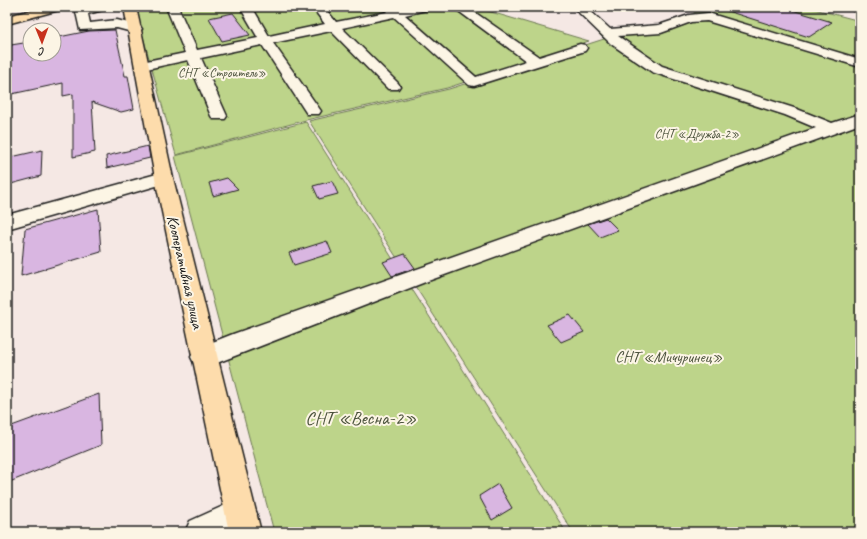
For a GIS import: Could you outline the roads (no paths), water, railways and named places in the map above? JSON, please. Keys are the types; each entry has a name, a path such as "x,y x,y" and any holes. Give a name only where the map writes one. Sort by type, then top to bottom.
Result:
{"main road":[{"path":"7,14 36,7"},
{"path":"7,20 59,7"},
{"name":"Кооперативная улица","path":"132,8 164,178 243,523"}],"street":[{"path":"102,7 82,12 84,27 116,24 136,29"},
{"path":"172,7 219,116"},
{"path":"246,7 265,40 313,111"},
{"path":"318,7 333,26 394,86"},
{"path":"142,66 333,26 392,10 426,7"},
{"path":"459,7 537,62"},
{"path":"579,7 616,41 657,69 791,112 831,128"},
{"path":"852,7 860,12"},
{"path":"392,10 474,82 580,48"},
{"path":"607,33 662,28 689,19 708,17 860,63"},
{"path":"204,357 242,341 435,270 831,128 860,119"},
{"path":"7,222 164,178"},
{"path":"201,532 243,523"}],"park label":[{"name":"СНТ «Строитель»","path":"222,73"},
{"name":"СНТ «Дружба-2»","path":"697,134"},
{"name":"СНТ «Мичуринец»","path":"669,357"},
{"name":"СНТ «Весна-2»","path":"361,418"}]}
